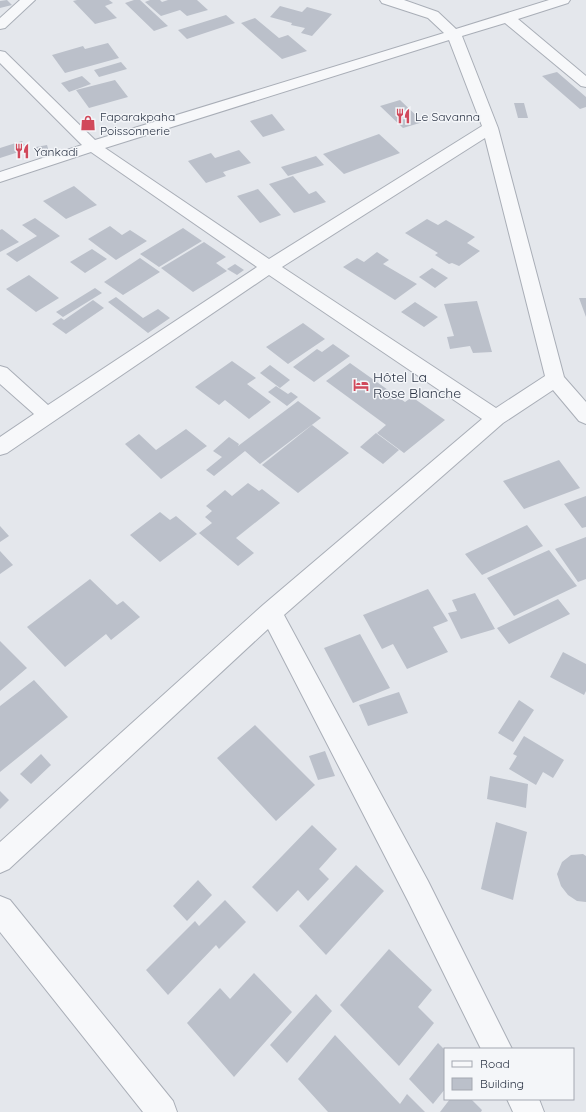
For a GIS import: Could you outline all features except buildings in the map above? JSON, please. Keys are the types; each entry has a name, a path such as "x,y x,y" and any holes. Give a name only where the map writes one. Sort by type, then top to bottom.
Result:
{"street":[{"path":"0,25 28,0"},
{"path":"387,0 397,2 433,16 454,35 490,128 555,379 586,416"},
{"path":"0,178 92,146 563,0"},
{"path":"508,18 586,82"},
{"path":"0,55 92,146 269,268 496,418"},
{"path":"0,447 269,268 490,128"},
{"path":"0,373 47,415"},
{"path":"0,860 271,612 496,418 555,379"},
{"path":"271,612 418,891 496,1048"},
{"path":"0,910 162,1112"},
{"path":"523,1100 529,1112"}],"place":[{"name":"Le Savanna","path":"403,116"},
{"name":"Faparakpaha Poissonnerie","path":"88,123"},
{"name":"Yankadi","path":"22,151"},
{"name":"Hôtel La Rose Blanche","path":"361,385"}]}
